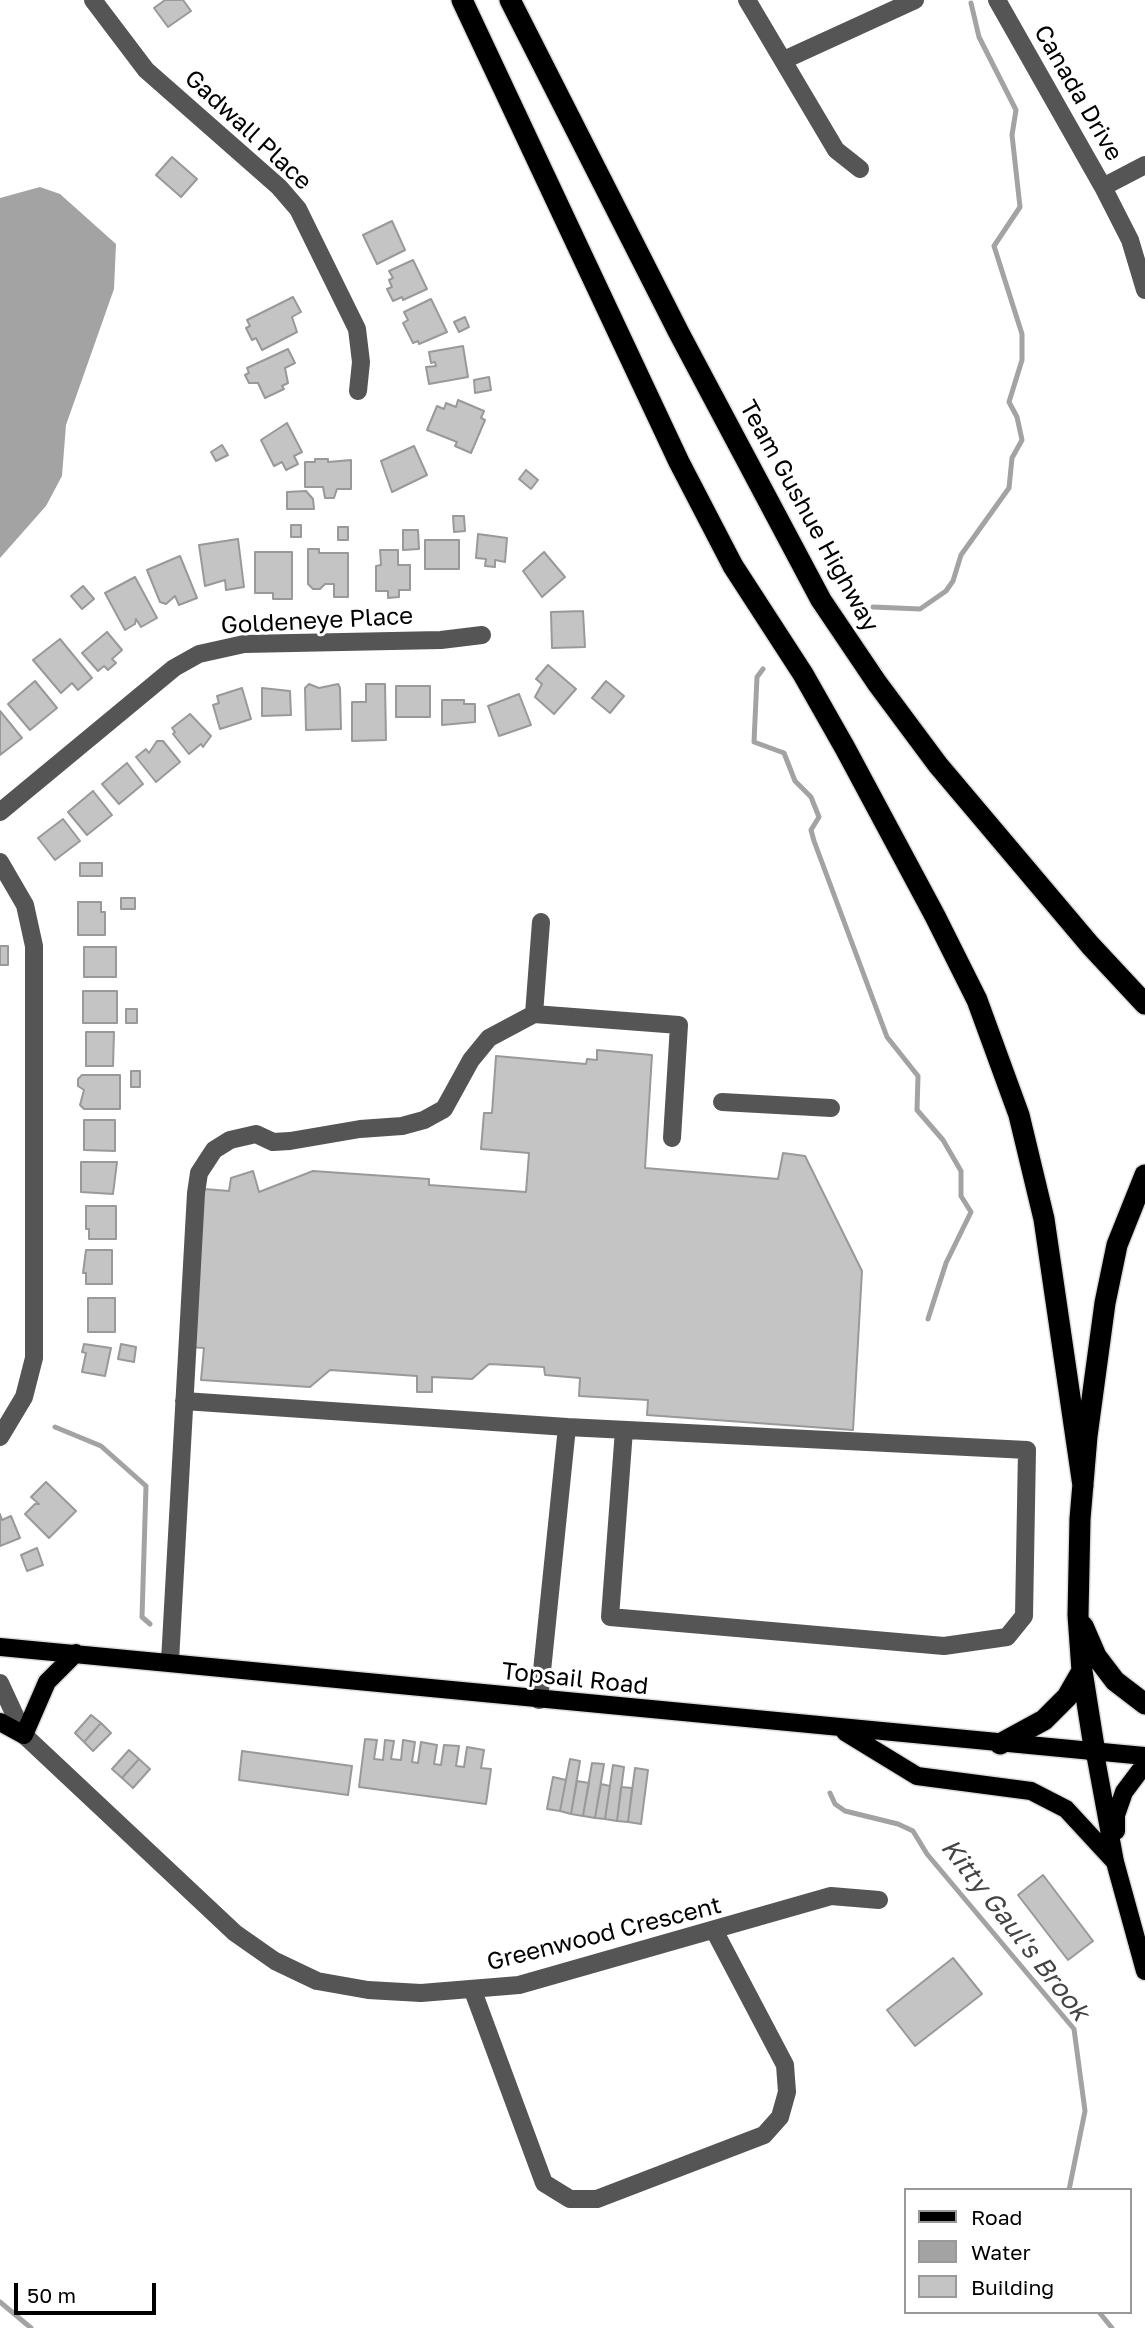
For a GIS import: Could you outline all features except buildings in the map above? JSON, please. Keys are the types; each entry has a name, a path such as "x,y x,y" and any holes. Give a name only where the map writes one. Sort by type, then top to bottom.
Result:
{"highway":[{"path":"462,0 679,462 733,566 803,674 935,916 977,1000 1003,1066 1022,1126 1044,1219 1083,1486"},
{"name":"Team Gushue Highway","path":"510,0 679,333 821,600 885,693 996,835 1145,1004"},
{"path":"1095,1753 1082,1671 1078,1615 1083,1486 1107,1291 1117,1245 1145,1175"},
{"path":"1078,1615 1096,1656 1115,1681 1145,1704"},
{"path":"1000,1744 1044,1720 1067,1697 1082,1671"}],"main road":[{"name":"Topsail Road","path":"0,1647 170,1661 540,1700 1145,1756"},
{"path":"0,1722 24,1735 47,1682 76,1653"},
{"path":"841,1729 917,1776 1031,1791 1066,1809 1115,1863"},
{"path":"1095,1753 1115,1863 1145,1971"},
{"path":"1115,1863 1116,1815 1124,1791 1145,1764"}],"street":[{"name":"Gadwall Place","path":"93,0 137,61 279,187 298,209 356,329 361,362 358,391"},
{"path":"747,0 836,150 860,169"},
{"path":"783,60 915,0"},
{"name":"Canada Drive","path":"997,0 1103,187 1130,240 1145,290"},
{"path":"1103,187 1145,164"},
{"name":"Goldeneye Place","path":"0,812 174,668 199,654 244,643 415,641 482,635"},
{"path":"0,862 25,905 34,946 34,1358 24,1397 0,1437"},
{"path":"534,1014 541,922"},
{"path":"170,1661 197,1184 208,1157 222,1144 256,1134 274,1142 290,1141 360,1129 402,1126 424,1120 444,1109 471,1060 489,1038 534,1014 679,1025 672,1138"},
{"path":"722,1102 831,1108"},
{"path":"184,1401 567,1427 1027,1450 1024,1616 1007,1637 944,1646 610,1617 624,1430"},
{"path":"540,1700 567,1427"},
{"name":"Greenwood Crescent","path":"0,1683 24,1735 235,1933 275,1961 317,1981 369,1990 421,1993 473,1991 519,1985 831,1896 879,1900"},
{"path":"473,1991 544,2183 570,2199 597,2199 764,2136 780,2117 787,2092 785,2065 715,1931"}],"water":[{"path":"40,187 60,194 116,244 114,289 66,425 62,476 46,506 0,558 0,198"}],"waterway":[{"name":"Kitty Gaul's Brook","path":"873,607 920,609 946,591 953,581 961,555 1009,488 1012,458 1022,440 1017,417 1009,402 1022,360 1022,334 994,246 1020,207 1012,135 1016,110 979,37 971,3"},
{"name":"Kitty Gaul's Brook","path":"763,669 757,677 754,742 784,753 795,781 811,797 819,817 811,830 814,841 887,1037 918,1076 917,1110 943,1140 961,1171 961,1196 971,1212 946,1263 928,1319"},
{"path":"55,1427 101,1446 146,1486 142,1617 150,1624"},
{"name":"Kitty Gaul's Brook","path":"830,1793 835,1804 845,1811 898,1824 913,1831 927,1854 1074,2029 1085,2111 1069,2188"},
{"path":"0,2302 31,2328"},
{"name":"Kitty Gaul's Brook","path":"1101,2314 1112,2328"}]}
